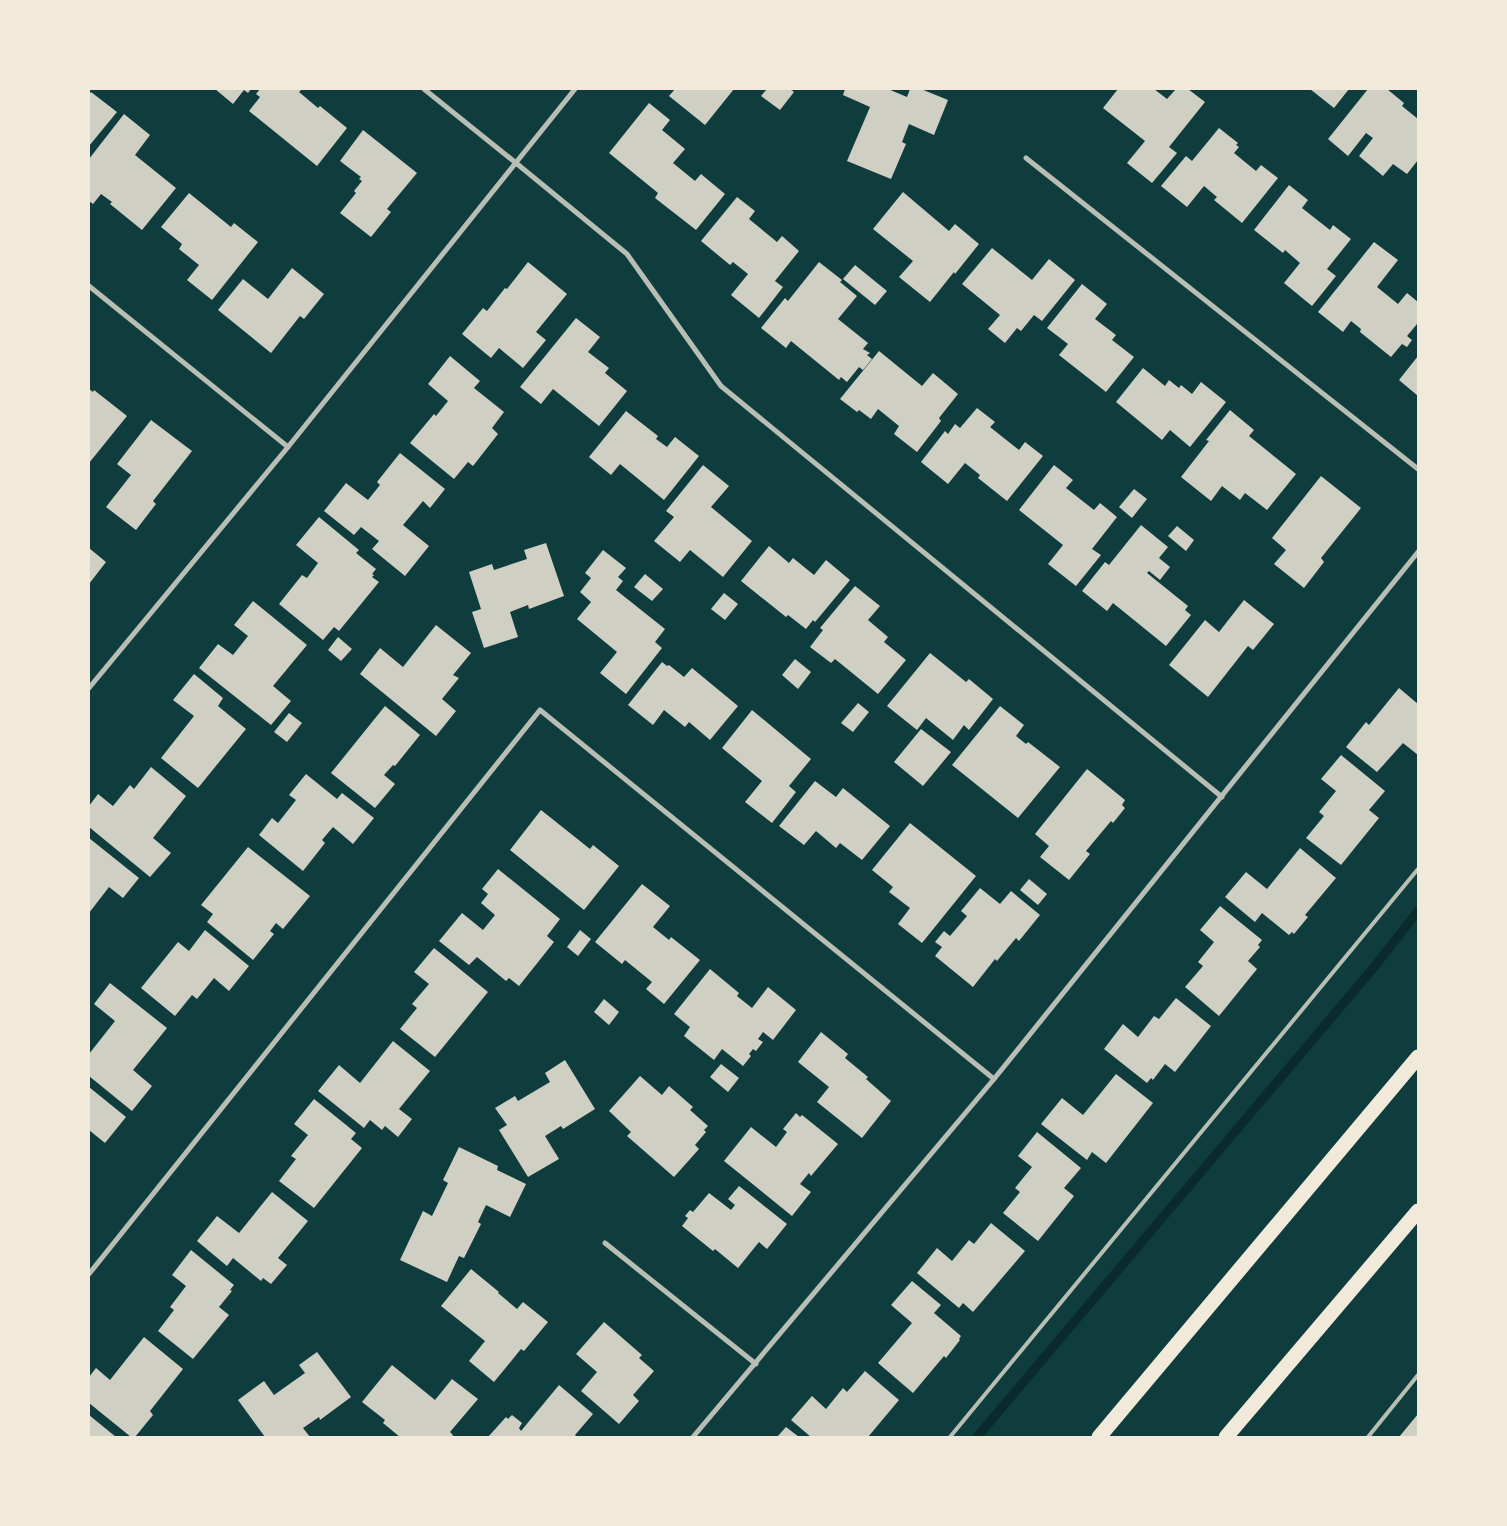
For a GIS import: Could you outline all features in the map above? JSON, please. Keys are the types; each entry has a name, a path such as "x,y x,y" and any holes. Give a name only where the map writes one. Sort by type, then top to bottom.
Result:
{"highway":[{"path":"1099,1437 1418,1057"},
{"path":"1226,1437 1418,1211"}],"street":[{"path":"424,89 627,254 721,386 1222,797"},
{"path":"89,688 288,447 575,89"},
{"path":"1026,158 1418,470"},
{"path":"89,286 288,447"},
{"path":"693,1437 994,1079 1418,552"},
{"path":"89,1274 540,710 994,1079"},
{"path":"605,1243 756,1364"}],"lane":[{"path":"950,1437 1418,869"},
{"path":"1368,1437 1418,1375"}],"building":[{"path":"215,89 251,89 248,93 244,90 233,104"},
{"path":"260,89 302,89 299,92 347,128 317,166 249,111 260,97 256,94"},
{"path":"675,89 734,89 705,125 669,96"},
{"path":"767,89 790,89 794,92 780,110 761,96"},
{"path":"845,89 888,89 907,97 910,89 921,89 948,100 934,135 909,124 902,142 906,144 891,179 847,161 870,107 843,95"},
{"path":"1118,89 1154,89 1167,99 1176,89 1188,89 1205,102 1169,147 1177,153 1152,183 1127,163 1145,141 1103,108"},
{"path":"1310,89 1349,89 1334,108"},
{"path":"1368,89 1387,89 1404,103 1402,106 1418,119 1418,160 1407,174 1393,164 1383,176 1359,156 1373,138 1366,133 1348,156 1328,139"},
{"path":"91,92 117,112 89,146 89,95"},
{"path":"649,103 670,120 662,130 685,149 673,163 695,181 701,174 725,194 696,230 655,198 658,193 609,153"},
{"path":"124,114 150,135 135,155 176,188 142,230 110,204 112,202 101,194 93,204 89,201 89,159"},
{"path":"1219,128 1238,143 1236,145 1239,147 1234,153 1256,171 1261,165 1278,178 1242,223 1214,200 1217,197 1204,186 1187,207 1161,186 1186,156 1192,161"},
{"path":"363,130 417,173 387,209 391,212 371,237 340,213 356,193 354,191 362,181 359,179 361,177 340,161"},
{"path":"1289,185 1308,200 1302,208 1330,230 1333,225 1351,239 1327,269 1336,276 1312,306 1284,283 1300,263 1285,250 1283,253 1254,230"},
{"path":"903,192 949,231 955,224 979,244 930,302 899,277 913,261 873,229"},
{"path":"189,193 231,227 234,223 258,242 212,300 187,280 199,265 179,249 182,244 161,227"},
{"path":"737,197 755,211 749,219 777,242 782,236 799,251 775,281 783,287 759,318 731,295 748,274 733,262 730,265 701,241"},
{"path":"1374,242 1398,260 1377,287 1398,304 1407,293 1418,302 1418,325 1407,336 1412,340 1407,347 1402,344 1391,357 1360,332 1361,329 1351,321 1343,332 1318,312"},
{"path":"992,248 1032,280 1049,259 1075,280 1042,321 1034,315 1021,331 1017,328 1005,343 988,329 1000,315 962,284"},
{"path":"528,262 567,294 536,332 546,340 523,368 499,348 491,358 462,334 483,308 487,311"},
{"path":"819,262 842,280 840,282 857,296 838,319 868,343 863,349 870,353 867,355 872,359 863,370 859,367 847,382 841,377 839,380 791,341 786,348 761,328 785,298 788,301"},
{"path":"855,265 887,291 875,305 843,279"},
{"path":"292,268 324,294 304,319 300,316 271,353 218,310 243,279 268,299"},
{"path":"1082,284 1107,304 1095,319 1116,335 1112,340 1134,357 1106,392 1059,355 1068,344 1047,328"},
{"path":"576,318 600,337 588,352 609,368 605,373 627,391 599,426 553,389 541,404 520,387"},
{"path":"879,351 922,386 933,373 958,394 939,418 941,421 917,452 894,434 899,426 878,409 871,419 859,410 857,412 840,399"},
{"path":"450,356 480,381 474,388 504,412 492,428 498,434 473,466 468,462 454,479 410,443 434,414 436,416 448,401 428,384"},
{"path":"1418,356 1418,396 1399,380"},
{"path":"1143,368 1165,386 1169,380 1179,388 1181,385 1192,394 1201,382 1226,402 1190,447 1170,430 1162,440 1116,402"},
{"path":"89,389 93,392 94,390 127,416 89,463"},
{"path":"977,408 995,422 990,427 1019,450 1025,442 1043,456 1007,501 978,478 980,475 965,463 948,484 921,462 945,431 948,434 955,424 960,428"},
{"path":"1230,410 1254,430 1249,436 1296,474 1267,510 1245,493 1240,500 1222,486 1211,501 1181,477 1209,441 1206,440"},
{"path":"626,411 658,436 656,439 667,447 675,437 699,456 664,500 620,464 611,475 589,457"},
{"path":"151,420 192,451 153,501 156,504 136,530 106,507 131,475 117,464"},
{"path":"400,453 445,489 430,508 423,501 403,525 429,546 405,576 372,549 379,541 361,527 354,535 324,511 346,483 368,500 380,485 377,482"},
{"path":"703,465 729,486 711,507 752,541 723,577 690,550 680,562 654,541 674,517 666,511"},
{"path":"1054,465 1073,480 1066,488 1094,510 1100,503 1117,517 1092,549 1101,555 1076,586 1048,564 1063,545 1019,510"},
{"path":"1321,476 1361,508 1321,558 1324,562 1304,588 1274,564 1286,550 1272,538"},
{"path":"1134,489 1147,499 1132,518 1119,507"},
{"path":"319,517 359,550 356,553 376,569 372,577 379,582 339,631 334,627 323,640 279,604 302,575 307,578 318,563 296,545"},
{"path":"1141,525 1168,547 1159,558 1170,567 1160,580 1149,571 1147,573 1188,606 1185,610 1191,615 1166,646 1113,603 1107,611 1082,591 1105,562 1109,565"},
{"path":"1177,526 1194,540 1186,551 1168,536"},
{"path":"546,543 564,596 529,609 528,605 510,612 518,637 484,648 472,612 481,609 469,572 492,564 494,570 527,559 524,550"},
{"path":"769,546 789,563 793,558 814,575 826,560 850,580 815,622 813,620 806,629 788,615 786,617 741,581"},
{"path":"89,548 106,562 89,584"},
{"path":"603,550 626,568 618,577 623,581 616,590 665,629 655,642 662,648 626,694 600,673 617,652 577,619 591,602 580,592 591,578 585,573"},
{"path":"645,574 663,589 652,601 634,587"},
{"path":"855,586 880,606 868,620 888,637 884,642 906,660 878,694 835,659 831,663 810,647 823,630 820,628"},
{"path":"724,593 738,604 725,620 711,609"},
{"path":"1244,600 1274,624 1253,650 1248,646 1208,697 1169,665 1205,620 1219,632"},
{"path":"253,601 307,645 273,686 291,701 271,725 199,668 218,644 233,655 248,636 234,625"},
{"path":"436,625 471,653 453,675 459,678 442,699 456,711 436,736 360,674 380,648 403,667"},
{"path":"338,637 352,649 341,661 328,650"},
{"path":"930,653 966,682 969,679 993,699 969,730 964,725 953,740 926,718 917,730 887,706"},
{"path":"795,659 811,672 798,689 782,675"},
{"path":"662,662 684,677 692,668 738,706 710,740 689,722 685,727 664,710 653,725 628,705"},
{"path":"194,674 223,698 218,706 246,729 198,788 161,758 194,716 173,700"},
{"path":"1399,688 1418,704 1418,755 1403,743 1377,772 1346,747 1366,722 1369,725"},
{"path":"858,703 869,712 853,732 841,723"},
{"path":"385,706 420,735 395,766 393,765 384,775 395,784 375,808 331,773"},
{"path":"1000,706 1024,725 1016,736 1026,744 1028,742 1060,767 1018,818 952,765"},
{"path":"752,710 811,759 789,786 796,792 772,823 745,802 762,781 722,748"},
{"path":"289,713 302,723 287,742 274,732"},
{"path":"921,729 951,752 923,786 894,762"},
{"path":"1341,755 1385,791 1369,810 1379,818 1341,865 1306,838 1324,816 1319,812 1336,791 1321,779"},
{"path":"151,767 186,796 153,838 171,853 150,877 89,827 89,806 98,794 113,806 130,785 134,789"},
{"path":"1087,769 1125,800 1122,805 1125,808 1113,823 1111,821 1086,851 1090,854 1069,880 1040,857 1049,846 1035,834"},
{"path":"306,774 337,799 342,793 374,818 353,844 333,827 322,840 325,843 303,871 259,835 272,818 278,823 296,800 289,795"},
{"path":"815,781 836,797 843,788 890,826 862,860 840,843 836,848 816,831 804,845 779,826"},
{"path":"541,810 590,849 593,845 619,866 584,910 510,850"},
{"path":"910,823 976,876 922,943 898,924 910,908 889,892 893,887 872,870"},
{"path":"89,838 139,878 123,898 109,887 89,913"},
{"path":"248,847 310,896 283,929 276,923 270,931 274,934 253,960 207,922 213,914 201,905"},
{"path":"1300,848 1336,878 1305,915 1308,917 1294,934 1292,932 1289,935 1262,913 1255,922 1225,897 1246,872 1267,889"},
{"path":"498,869 560,919 547,936 554,942 519,986 509,978 506,981 477,957 469,965 439,941 462,913 483,930 495,915 481,903 488,894 482,889"},
{"path":"1029,879 1047,894 1038,905 1020,890"},
{"path":"642,884 670,906 653,927 669,940 671,937 700,960 664,1004 646,989 652,982 625,960 622,964 595,942"},
{"path":"980,888 1000,904 1011,891 1040,915 1019,941 1016,938 997,961 995,959 973,987 935,956 942,947 935,942 944,931 950,936 967,916 961,911"},
{"path":"1220,906 1262,940 1258,945 1260,947 1248,961 1257,969 1219,1016 1185,987 1203,966 1198,962 1214,942 1200,930"},
{"path":"205,930 249,966 229,991 214,978 197,999 192,995 175,1016 141,988 178,942 189,951"},
{"path":"580,930 591,939 578,956 567,947"},
{"path":"434,948 488,992 435,1057 400,1029 417,1008 412,1004 429,984 414,972"},
{"path":"710,969 739,993 737,996 752,1008 768,987 796,1010 773,1040 763,1032 758,1039 763,1042 756,1051 753,1049 749,1054 751,1056 743,1066 722,1049 714,1060 684,1036 690,1027 674,1014"},
{"path":"110,983 167,1028 133,1070 152,1086 132,1111 89,1076 89,1054 115,1021 94,1004"},
{"path":"1176,998 1211,1026 1175,1072 1165,1064 1153,1080 1151,1078 1147,1083 1104,1049 1123,1024 1138,1037 1154,1016 1159,1019"},
{"path":"604,999 619,1012 609,1025 594,1012"},
{"path":"821,1032 848,1054 845,1058 868,1077 866,1079 891,1101 862,1138 817,1102 829,1087 798,1062"},
{"path":"393,1041 430,1071 399,1109 412,1119 398,1137 385,1126 382,1130 370,1120 364,1128 318,1091 339,1065 360,1083"},
{"path":"565,1060 595,1109 563,1129 561,1126 545,1136 559,1159 528,1177 499,1130 507,1125 495,1108 515,1096 518,1101 550,1082 545,1073"},
{"path":"721,1064 739,1078 728,1092 710,1077"},
{"path":"1116,1074 1153,1103 1106,1163 1092,1152 1087,1160 1041,1124 1062,1098 1083,1115"},
{"path":"640,1076 662,1095 669,1086 693,1107 690,1110 708,1126 704,1130 706,1132 695,1145 699,1149 674,1177 627,1136 631,1132 609,1111"},
{"path":"89,1087 126,1117 105,1143 89,1130"},
{"path":"314,1099 356,1133 351,1139 362,1148 314,1208 279,1181 296,1159 291,1156 308,1135 294,1124"},
{"path":"796,1113 800,1117 802,1115 838,1144 811,1176 809,1173 800,1184 811,1192 792,1216 724,1161 751,1127 776,1147 787,1132 783,1129"},
{"path":"1037,1132 1081,1168 1064,1188 1074,1196 1038,1241 1003,1213 1020,1192 1015,1188 1032,1167 1018,1156"},
{"path":"459,1147 498,1166 497,1170 526,1184 510,1217 486,1205 478,1222 481,1224 464,1258 459,1256 447,1282 400,1260 423,1211 432,1216 448,1183 443,1180"},
{"path":"739,1186 787,1224 767,1249 759,1242 738,1268 682,1226 688,1218 685,1216 690,1210 693,1212 709,1193 731,1210 735,1205 728,1199"},
{"path":"272,1192 308,1221 278,1258 287,1265 271,1284 263,1278 261,1281 233,1258 227,1266 197,1241 217,1216 239,1233"},
{"path":"991,1223 1025,1251 973,1312 963,1303 959,1308 917,1273 937,1248 952,1261 969,1240 974,1244"},
{"path":"191,1250 234,1285 230,1290 232,1291 219,1307 229,1315 193,1359 158,1331 174,1310 170,1307 186,1286 172,1275"},
{"path":"471,1269 517,1309 523,1302 548,1322 524,1351 521,1349 494,1382 469,1361 485,1341 441,1306"},
{"path":"912,1281 941,1305 934,1313 961,1336 946,1358 944,1356 913,1393 878,1363 912,1323 891,1305"},
{"path":"604,1322 642,1355 639,1358 654,1371 633,1395 639,1401 619,1424 581,1391 597,1372 576,1354"},
{"path":"144,1337 183,1369 150,1411 153,1415 135,1437 131,1437 89,1403 89,1377 96,1368 110,1380"},
{"path":"317,1352 351,1397 320,1420 319,1417 303,1428 310,1437 265,1437 238,1400 264,1381 274,1395 305,1373 299,1365"},
{"path":"392,1365 435,1400 452,1379 478,1399 450,1432 453,1435 452,1437 400,1437 383,1423 385,1420 362,1402"},
{"path":"865,1371 899,1400 868,1437 811,1437 791,1420 812,1396 826,1409 843,1388 847,1392"},
{"path":"559,1385 593,1414 575,1435 577,1437 488,1437 506,1417 508,1419 512,1415 522,1423 519,1428 521,1431"},
{"path":"1418,1414 1418,1437 1399,1437"},
{"path":"89,1415 116,1437 89,1437"},
{"path":"786,1427 799,1437 777,1437"}],"waterway":[{"path":"977,1437 1375,966 1418,911"}]}
